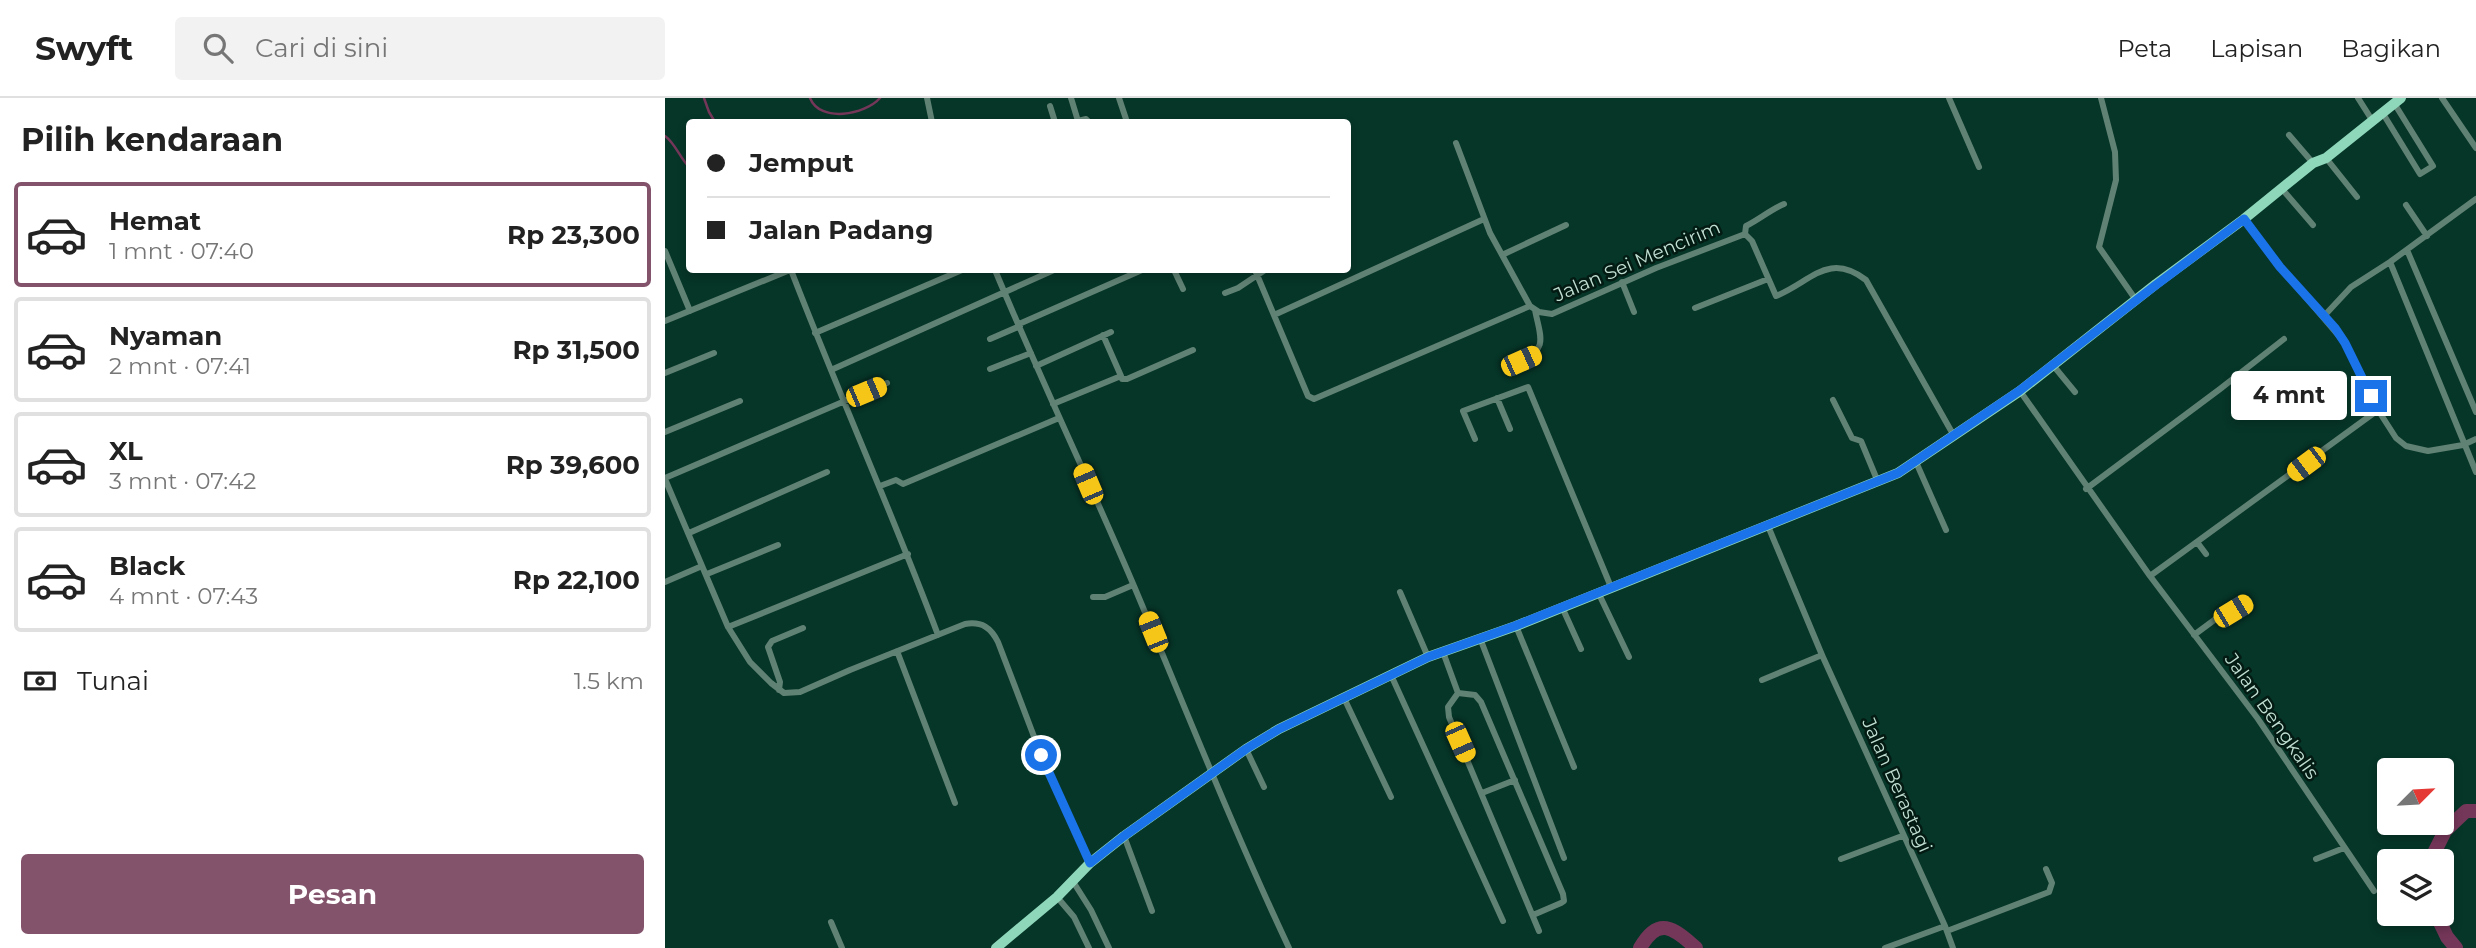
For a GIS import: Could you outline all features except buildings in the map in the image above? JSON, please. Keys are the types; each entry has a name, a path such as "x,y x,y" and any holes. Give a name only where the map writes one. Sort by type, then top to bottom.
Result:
{"main road":[{"path":"996,948 1124,836 1211,773 1279,729 1428,657 1515,626 1878,482 1916,461 2019,391 2397,101"}],"street":[{"path":"927,98 931,119"},
{"path":"1071,98 1074,119"},
{"path":"1119,98 1125,119"},
{"path":"1949,98 1979,167"},
{"path":"2101,98 2115,152 2116,180 2099,247 2136,300"},
{"path":"2358,98 2372,120"},
{"path":"2442,98 2476,148"},
{"path":"2382,112 2420,174 2433,166 2397,101"},
{"path":"1050,106 1054,119"},
{"path":"2289,135 2313,163"},
{"path":"1456,143 1484,219 1533,308 1540,346 1534,355 1521,361"},
{"path":"2326,158 2357,197"},
{"path":"2282,189 2313,225"},
{"path":"2324,316 2351,287 2449,224 2476,199"},
{"path":"1745,234 1746,226 1784,204"},
{"path":"2406,205 2427,236"},
{"path":"1274,315 1484,219"},
{"path":"2244,219 2280,267 2345,343 2378,410 2396,439 2406,446 2428,451 2463,445 2476,439"},
{"path":"1502,255 1566,225"},
{"name":"Jalan Sei Mencirim","path":"1256,273 1308,396 1315,399 1533,308 1552,314 1622,282 1745,234 1752,241 1768,279"},
{"path":"2407,250 2476,412"},
{"path":"665,251 690,311"},
{"path":"2390,262 2476,472"},
{"path":"1695,308 1768,279 1776,296 1793,289 1802,280 1832,268 1852,270 1866,280 1875,292 1954,436"},
{"path":"665,321 784,273"},
{"path":"792,273 815,334 908,554 938,635"},
{"path":"815,334 955,273"},
{"path":"996,273 1289,948"},
{"path":"831,370 1047,273"},
{"path":"990,340 1135,273"},
{"path":"1175,273 1183,289"},
{"path":"1225,293 1247,283 1255,273"},
{"path":"1622,282 1634,312"},
{"path":"1037,366 1107,333 1122,379 1193,350"},
{"path":"2087,489 2284,339"},
{"path":"665,373 714,353"},
{"path":"990,369 1031,354"},
{"path":"2053,364 2075,392"},
{"path":"1053,404 1121,376"},
{"path":"887,383 665,478 702,566 728,627 750,662 779,690 788,694 796,694 974,622 989,628 998,642 1041,755 1090,863"},
{"path":"1475,439 1463,411 1528,387 1611,587"},
{"name":"Jalan Bengkalis","path":"2019,391 2150,576 2257,719 2374,891"},
{"path":"1497,398 1510,429"},
{"path":"1833,400 1852,439 1861,441 1878,482"},
{"path":"665,432 740,401"},
{"path":"2150,576 2378,410"},
{"path":"880,486 896,480 903,484 1059,418"},
{"path":"1916,461 1946,530"},
{"path":"689,533 827,472"},
{"name":"Jalan Berastagi","path":"1768,526 1952,948"},
{"path":"2197,542 2206,554"},
{"path":"707,574 778,545"},
{"path":"728,627 908,554"},
{"path":"665,582 702,566"},
{"path":"1093,597 1105,597 1133,585"},
{"path":"1400,592 1428,657"},
{"path":"1598,592 1629,657"},
{"path":"2194,635 2225,612 2233,611 2249,601"},
{"path":"1562,607 1581,649"},
{"path":"1515,626 1574,767"},
{"path":"779,690 780,682 768,647 772,642 803,628"},
{"path":"1480,638 1564,858"},
{"path":"897,651 955,803"},
{"path":"1443,652 1458,693"},
{"path":"1762,680 1822,655"},
{"path":"1391,675 1503,921"},
{"path":"1458,693 1475,695 1481,702 1564,898 1561,903 1533,915"},
{"path":"1458,693 1448,707 1448,717 1539,931"},
{"path":"1344,698 1391,797"},
{"path":"1246,749 1264,787"},
{"path":"1482,793 1515,780"},
{"path":"1124,836 1152,911"},
{"path":"1841,859 1902,836"},
{"path":"2316,859 2344,848"},
{"path":"1885,948 2049,892 2052,883 2046,869"},
{"path":"1072,880 1091,910 1108,948"},
{"path":"1057,897 1074,917 1089,948"},
{"path":"831,922 842,948"}],"waterway":[{"path":"704,98 713,119"},
{"path":"810,98 815,106 823,111 843,114 864,109 880,98"},
{"path":"665,136 686,163"},
{"path":"2436,849 2445,831 2466,811 2476,811"},
{"path":"2442,926 2456,948"},
{"path":"1640,948 1647,938 1660,928 1673,930 1696,948"}],"route":[{"path":"1041,755 1090,863 1246,749 1279,729 1428,657 1515,626 1898,473 2019,391 2244,219 2280,267 2335,328 2371,396"}]}
